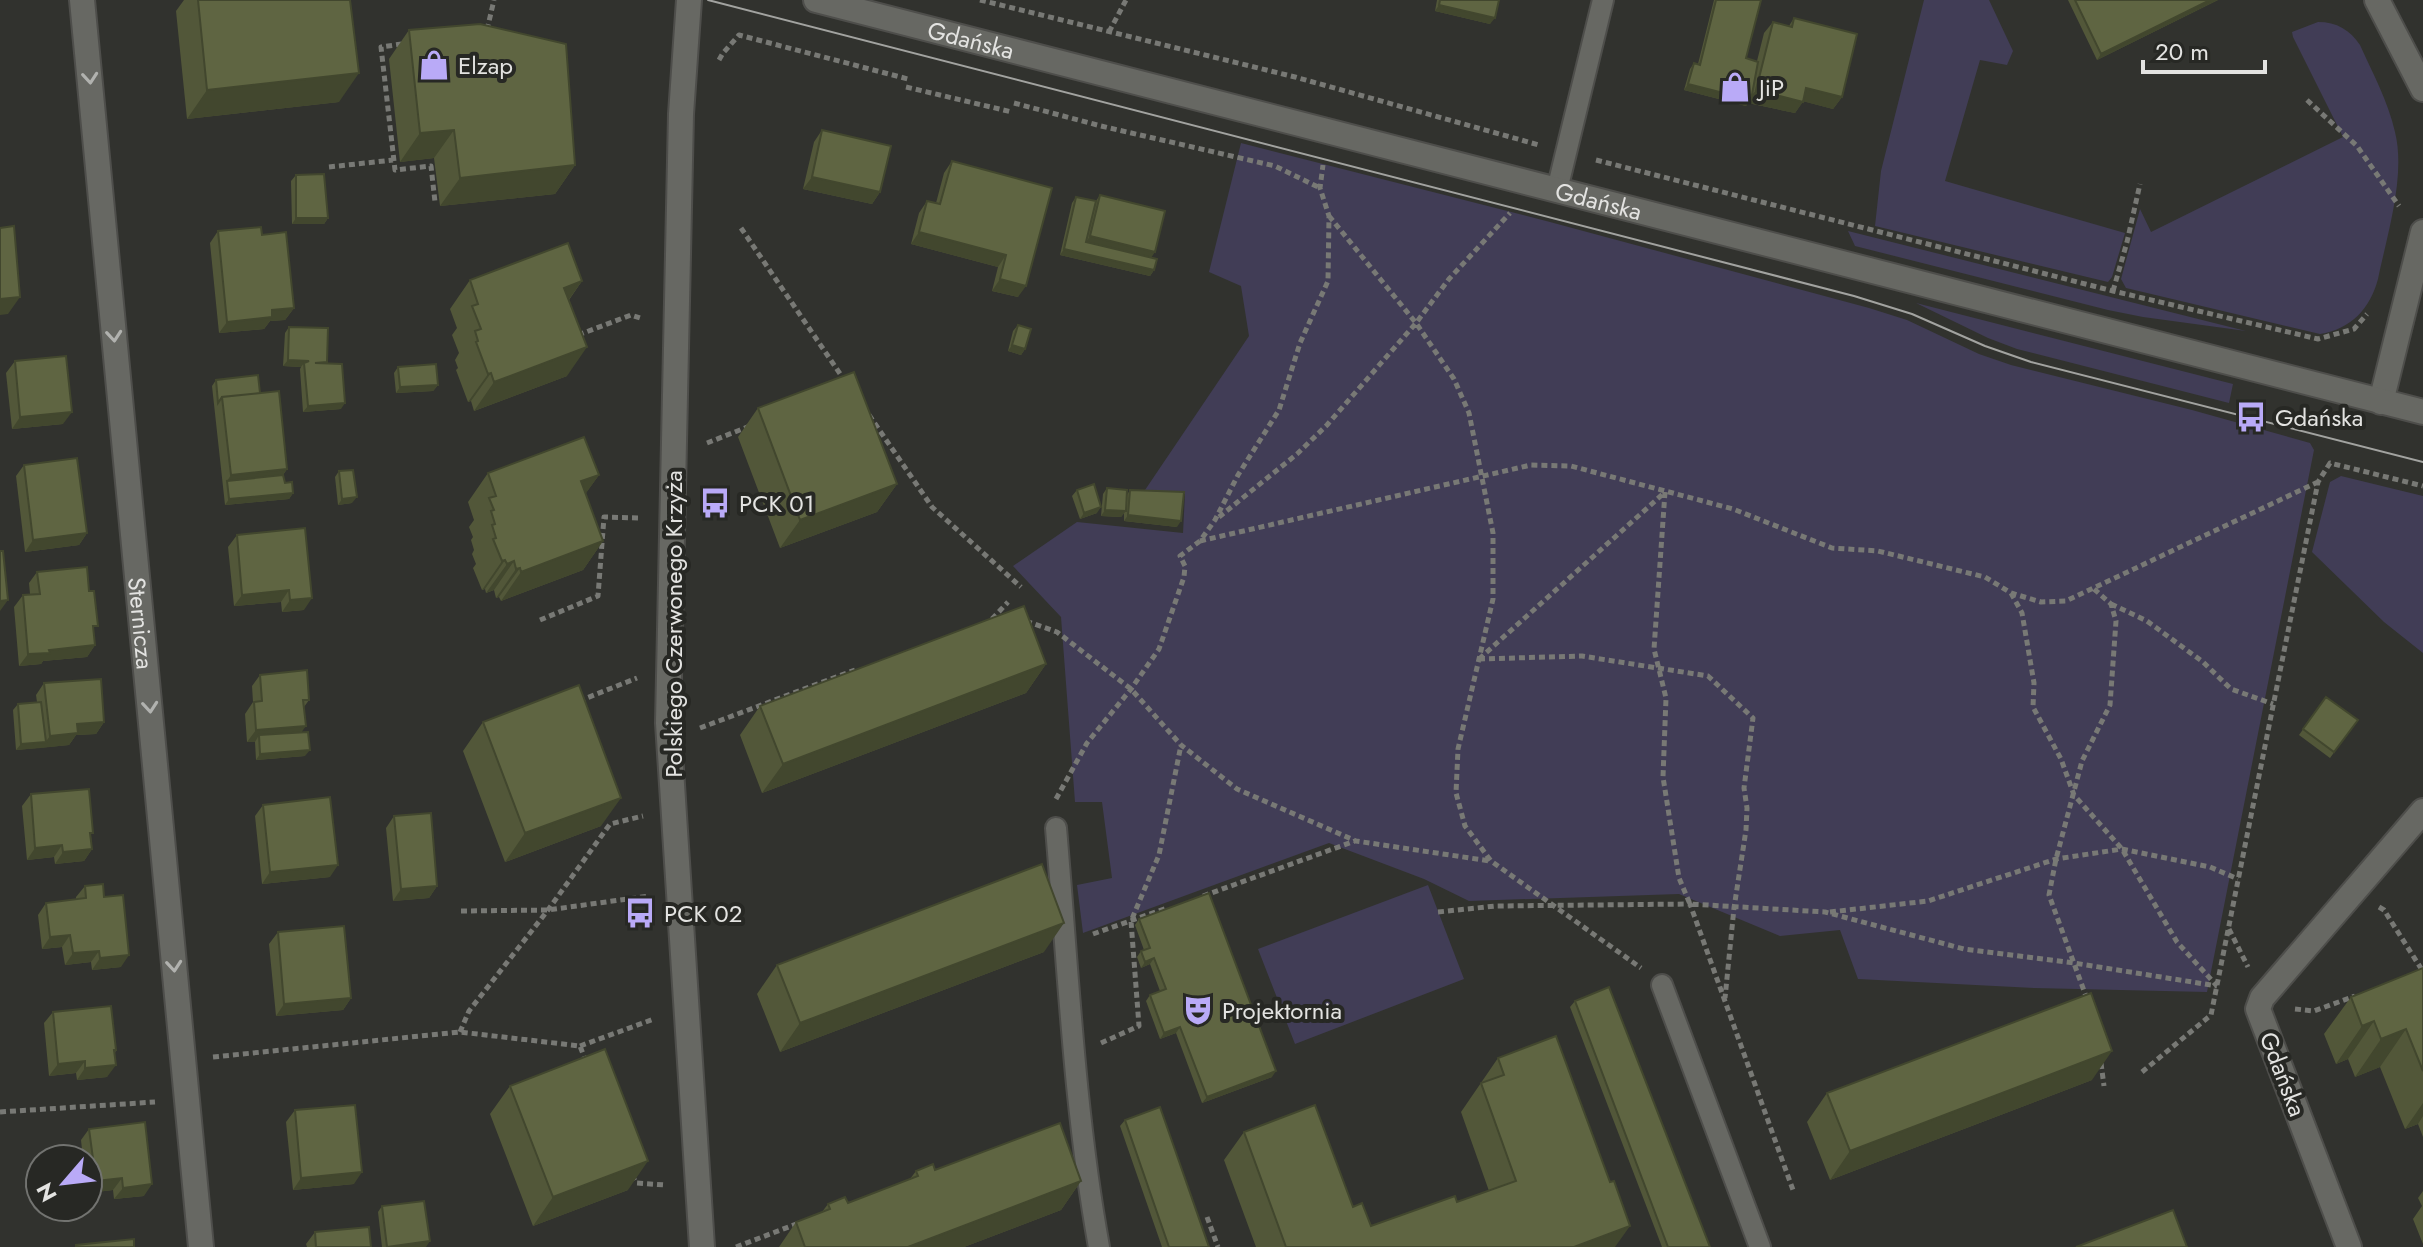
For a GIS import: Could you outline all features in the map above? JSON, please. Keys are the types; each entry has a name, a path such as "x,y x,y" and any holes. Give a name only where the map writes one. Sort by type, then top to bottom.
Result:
{"street":[{"name":"Sternicza","path":"82,0 201,1247"},
{"name":"Polskiego Czerwonego Krzyża","path":"689,0 681,114 668,723 702,1247"},
{"name":"Gdańska","path":"816,0 2423,412"},
{"path":"2377,0 2423,89"},
{"path":"2381,402 2423,232"},
{"name":"Gdańska","path":"2349,1247 2258,1009 2262,998 2423,811"}],"lane":[{"path":"1557,190 1603,0"},
{"path":"1056,828 1089,1193 1099,1247"},
{"path":"1662,985 1760,1247"}],"path":[{"path":"485,38 494,0"},
{"path":"980,0 1323,84 1567,153 2113,291 2318,339 2354,329 2370,311"},
{"path":"1109,32 1126,0"},
{"path":"717,64 739,35 908,79"},
{"path":"412,43 381,47 393,160 395,170 431,166 435,202"},
{"path":"906,87 1012,112"},
{"path":"2307,100 2357,146 2399,206"},
{"path":"1014,103 1275,166 1320,188"},
{"path":"329,167 393,160"},
{"path":"1055,802 1087,743 1159,649 1184,577 1185,566 1180,556 1200,541 1215,520 1238,475 1279,410 1300,343 1328,281 1329,216 1320,188 1323,165"},
{"path":"2113,291 2140,184"},
{"path":"1215,520 1297,454 1327,425 1416,323 1449,279 1510,213"},
{"path":"1329,216 1416,323 1454,379 1469,413 1493,533 1493,599 1458,749 1456,793 1465,826 1491,861 1662,985"},
{"path":"741,228 849,387"},
{"path":"569,339 631,315 652,322"},
{"path":"866,411 932,507 1021,587"},
{"path":"699,447 753,425"},
{"path":"2142,1072 2211,1015 2318,482 2330,463 2423,486"},
{"path":"1200,541 1531,465 1571,466 1733,509 1832,548 1878,551 1985,577 2011,593 2041,602 2054,602 2066,601 2094,589 2318,482"},
{"path":"1479,659 1665,492"},
{"path":"1665,492 1654,649 1666,698 1663,777 1679,878 1690,904 1825,912 1928,901 2056,859 2122,849 2210,867 2238,879"},
{"path":"540,620 598,596 604,517"},
{"path":"591,522 604,517 645,518"},
{"path":"2094,589 2111,604 2147,621 2203,662 2231,689 2273,704"},
{"path":"2011,593 2022,613 2034,683 2033,707 2061,759 2074,795 2122,849 2177,942 2217,986"},
{"path":"980,624 993,619 1008,602"},
{"path":"2089,1005 2049,895 2082,761 2110,705 2116,621 2111,604"},
{"path":"1025,621 1057,632 1131,689 1181,745 1237,789 1356,841 1491,861"},
{"path":"1479,659 1582,656 1708,676 1753,718 1744,788 1746,830 1725,998"},
{"path":"691,731 867,666"},
{"path":"578,702 645,675"},
{"path":"1139,1026 1131,921 1159,855 1181,745"},
{"path":"460,1032 469,1011 610,824 647,815"},
{"path":"1189,900 1356,841"},
{"path":"2356,889 2384,910 2422,970 2408,975"},
{"path":"461,911 548,910 650,896"},
{"path":"1066,943 1175,906"},
{"path":"1825,912 1964,949 2217,986"},
{"path":"2262,998 2285,1008 2314,1011 2368,991"},
{"path":"183,1060 460,1032 580,1046 658,1018"},
{"path":"1075,1055 1153,1020"},
{"path":"580,1046 591,1074"},
{"path":"2100,1059 2104,1086"},
{"path":"0,1112 168,1101"},
{"path":"630,1170 636,1183 670,1185"},
{"path":"1207,1217 1218,1247"},
{"path":"736,1247 808,1220"}],"shaded area":[{"path":"1924,0 1989,0 2013,51 2007,65 1980,60 1945,181 2125,233 2108,282 1875,226 1881,171"},
{"path":"2318,22 2342,28 2360,45 2380,88 2395,132 2397,186 2378,279 2370,300 2350,322 2320,334 2126,288 2121,279 2140,209 2151,232 2343,137 2293,37 2292,32"},
{"path":"1241,143 1869,308 1907,320 1979,354 2011,365 2310,443 2314,450 2207,992 2034,988 1858,979 1840,930 1780,936 1679,894 1469,901 1424,879 1329,843 1083,933 1077,885 1112,878 1102,802 1075,802 1061,617 1013,566 1077,522 1183,533 1185,494 1143,493 1249,336 1241,286 1209,272"},
{"path":"1848,231 2246,331 2108,310 1855,246"},
{"path":"1916,303 2233,384 2229,403 2017,349"},
{"path":"2341,476 2423,496 2423,653 2384,622 2312,552 2330,482"},
{"path":"1428,885 1464,979 1295,1044 1258,949"}],"building":[{"path":"198,0 350,0 359,73 207,90"},
{"path":"1440,0 1499,0 1495,18 1439,5"},
{"path":"1716,0 1761,0 1746,58 1758,62 1751,100 1688,84 1694,63 1700,65"},
{"path":"2075,0 2210,0 2101,54"},
{"path":"1794,18 1857,34 1842,97 1806,88 1803,102 1756,90 1773,22 1792,27"},
{"path":"480,24 566,44 575,165 460,178 454,130 420,133 409,30"},
{"path":"822,130 891,146 880,192 812,177"},
{"path":"952,161 1052,188 1026,286 1000,279 1006,255 919,232 927,201 940,204"},
{"path":"324,174 328,218 296,218 296,175"},
{"path":"1100,195 1165,211 1155,252 1090,236"},
{"path":"1076,197 1096,201 1086,242 1157,259 1154,270 1064,249"},
{"path":"14,226 20,297 0,299 0,228"},
{"path":"261,227 262,235 286,232 294,308 272,310 272,317 227,322 218,231"},
{"path":"568,243 582,281 564,288 587,347 494,382 476,342 475,331 481,329 472,306 478,304 470,280"},
{"path":"1018,325 1031,329 1025,349 1012,345"},
{"path":"289,327 328,328 327,362 315,363 342,364 345,403 308,406 304,363 309,361 288,360"},
{"path":"66,356 72,412 20,417 15,361"},
{"path":"436,364 438,385 400,387 398,367"},
{"path":"854,372 897,484 800,520 758,408"},
{"path":"258,375 260,393 222,397 218,403 216,380"},
{"path":"279,391 287,469 231,475 222,397"},
{"path":"584,437 599,475 581,481 603,541 521,572 520,568 516,569 514,561 507,564 505,560 502,561 493,539 496,538 492,525 495,524 491,511 494,510 489,498 496,496 488,473"},
{"path":"77,458 87,533 33,540 24,465"},
{"path":"353,470 357,497 342,499 339,471"},
{"path":"283,475 285,483 292,482 293,493 229,499 227,481"},
{"path":"1094,484 1101,507 1084,513 1077,490"},
{"path":"1107,488 1127,490 1126,511 1105,510"},
{"path":"1130,490 1184,492 1181,521 1128,515"},
{"path":"305,528 312,598 290,600 289,590 242,595 237,535"},
{"path":"0,551 3,551 8,600 0,601"},
{"path":"87,567 89,591 94,591 98,626 93,626 95,645 28,654 23,595 40,594 37,572"},
{"path":"1024,606 1046,664 783,764 760,706"},
{"path":"307,670 309,700 303,700 306,726 256,730 254,702 262,701 260,675"},
{"path":"101,679 104,722 77,724 78,733 50,736 44,683"},
{"path":"579,685 621,798 525,833 483,722"},
{"path":"2326,697 2358,720 2334,752 2303,729"},
{"path":"41,702 46,742 21,744 18,704"},
{"path":"308,732 310,750 260,754 259,735"},
{"path":"89,789 92,849 63,852 62,845 35,848 31,794"},
{"path":"330,797 338,865 270,872 263,805"},
{"path":"431,813 437,886 401,889 394,816"},
{"path":"1042,864 1064,923 800,1023 777,965"},
{"path":"103,884 104,897 123,895 129,955 100,958 99,951 73,953 70,935 50,937 46,903 86,898 85,886"},
{"name":"Projektornia","path":"1209,893 1276,1071 1207,1097 1180,1027 1164,1033 1150,995 1166,989 1154,958 1145,962 1141,951 1150,948 1139,919"},
{"path":"344,926 351,998 284,1004 278,932"},
{"path":"2423,968 2423,1071 2406,1029 2381,1039 2374,1021 2362,1026 2351,997"},
{"path":"1609,987 1710,1247 1668,1247 1575,1001"},
{"path":"2091,993 2112,1051 1850,1151 1827,1093"},
{"path":"111,1006 116,1065 85,1068 85,1061 58,1064 53,1012"},
{"path":"1556,1036 1610,1182 1614,1181 1630,1226 1574,1247 1286,1247 1244,1132 1315,1105 1353,1207 1362,1203 1371,1226 1455,1196 1457,1202 1516,1181 1481,1083 1504,1075 1498,1058"},
{"path":"605,1049 648,1161 553,1197 510,1086"},
{"path":"355,1105 362,1172 301,1178 295,1110"},
{"path":"1160,1107 1209,1247 1169,1247 1125,1120"},
{"path":"145,1122 152,1184 123,1188 122,1178 104,1180 104,1143 91,1143 89,1129"},
{"path":"1060,1123 1081,1181 908,1247 805,1247 796,1222 830,1209 828,1204 845,1197 848,1203 918,1176 916,1171 933,1164 935,1170"},
{"path":"424,1201 430,1241 387,1247 382,1206"},
{"path":"2173,1210 2187,1247 2076,1247"},
{"path":"369,1227 371,1247 316,1247 315,1232"},
{"path":"134,1239 134,1247 76,1247 76,1245"}],"tram line":[{"path":"708,0 1854,296 1912,314 2031,362 2423,462"}],"place":[{"name":"Elzap","path":"434,65"},
{"name":"JiP","path":"1735,87"},
{"name":"Gdańska","path":"2251,417"},
{"name":"PCK 01","path":"715,503"},
{"name":"PCK 02","path":"640,913"},
{"name":"Projektornia","path":"1198,1010"}]}
